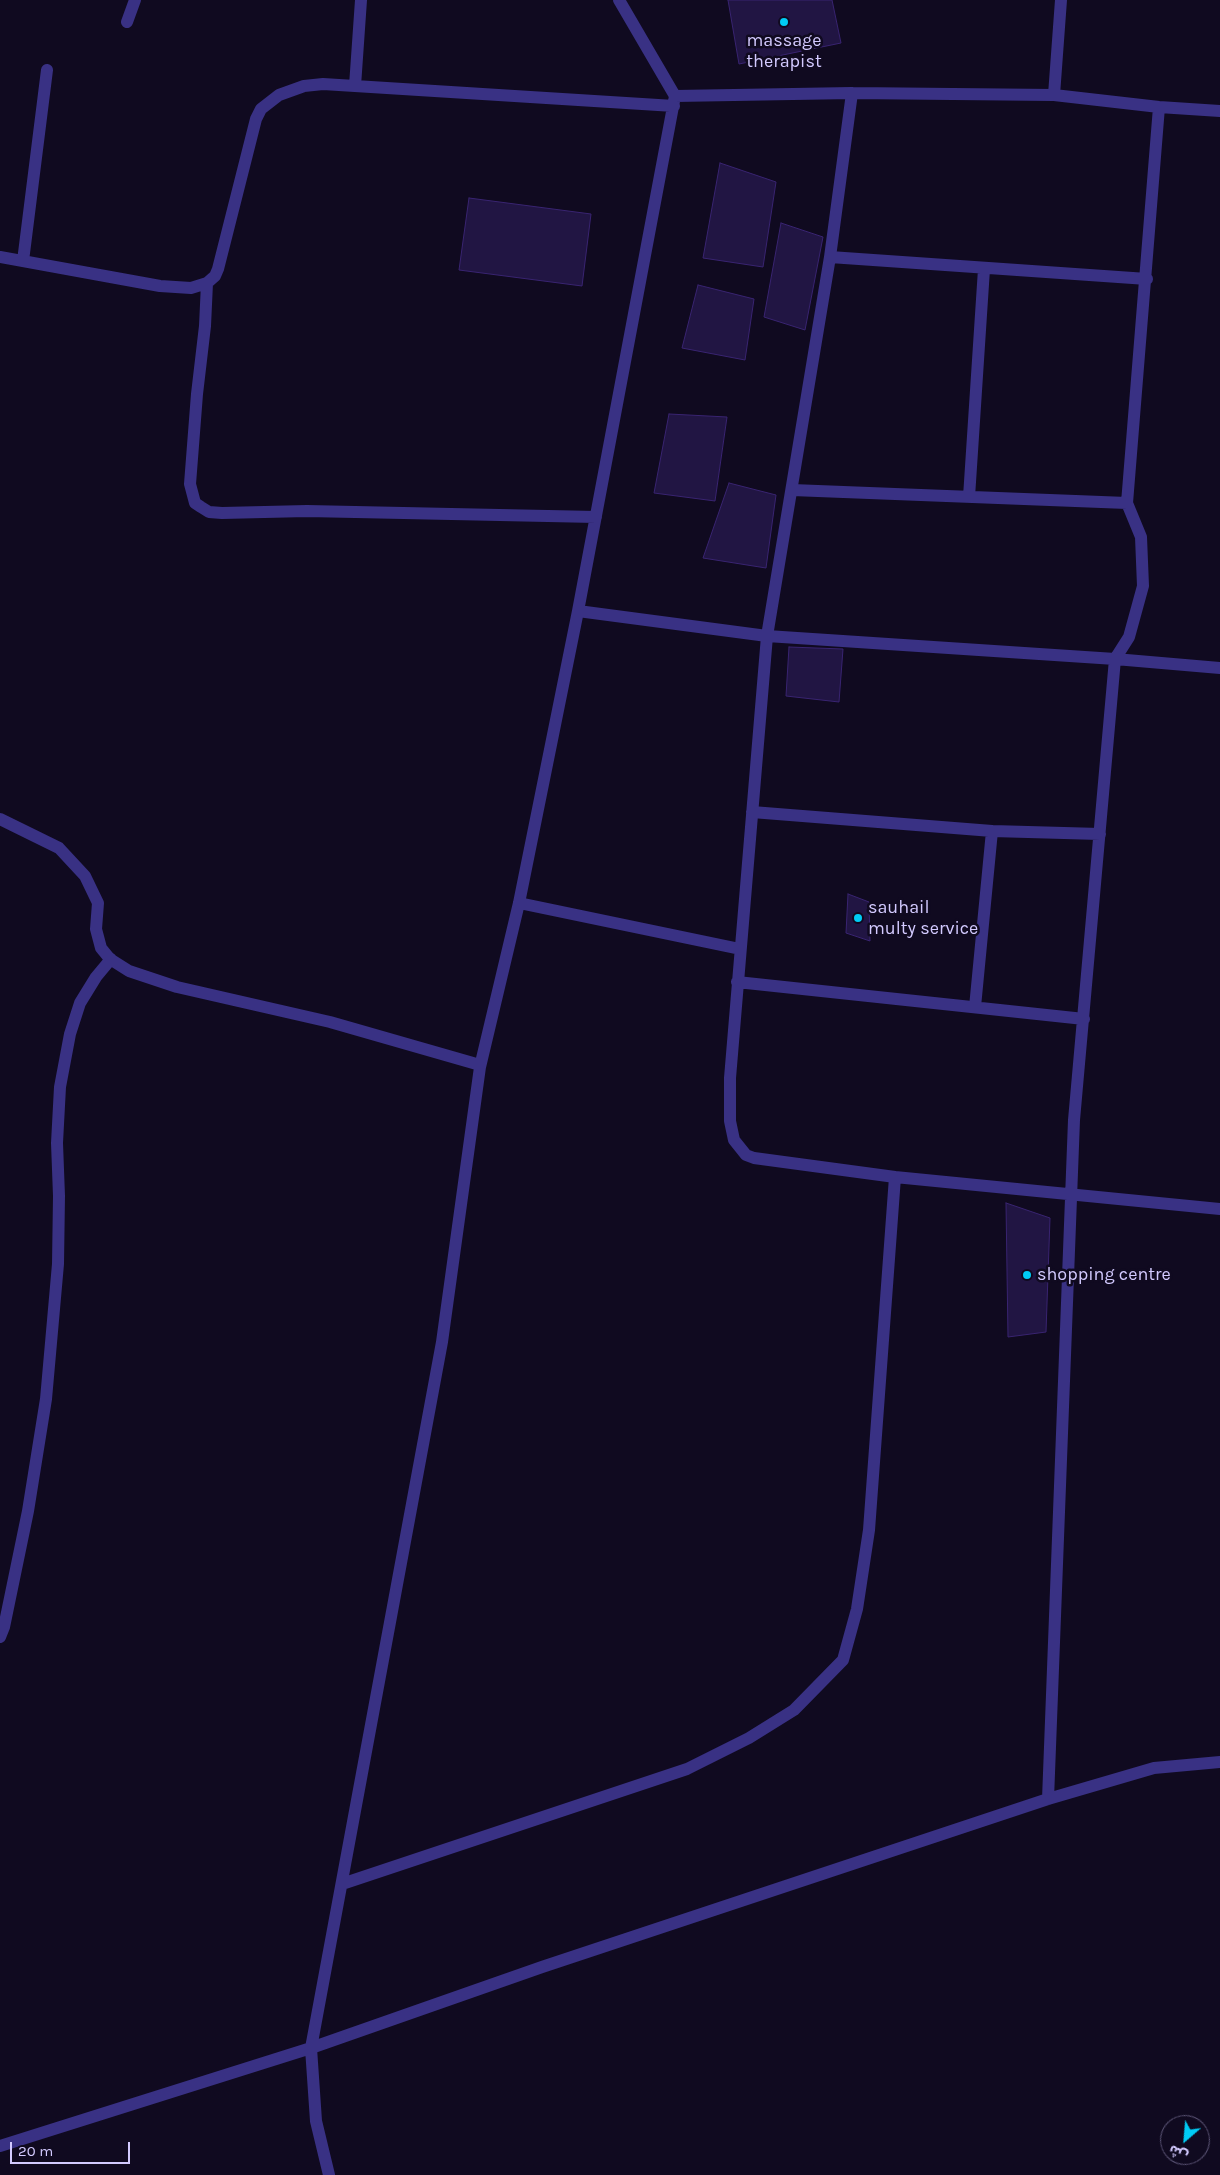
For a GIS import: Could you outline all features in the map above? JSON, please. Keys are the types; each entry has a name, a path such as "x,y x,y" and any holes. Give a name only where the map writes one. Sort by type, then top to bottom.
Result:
{"street":[{"path":"127,22 135,0"},
{"path":"355,86 361,0"},
{"path":"329,2175 316,2121 311,2048 442,1342 480,1065 519,903 578,611 675,101 619,0"},
{"path":"1054,95 1061,0"},
{"path":"23,261 47,70"},
{"path":"0,257 160,286 191,288 207,283 215,276 218,268 256,119 261,109 279,95 304,86 355,86 675,101 852,93 1054,95 1159,107 1220,111"},
{"path":"852,93 830,258 767,636 730,1078 730,1121 734,1140 740,1149 754,1158 895,1177 1220,1209"},
{"path":"1048,1799 1074,1120 1116,659 1129,636 1143,586 1141,537 1128,503 1159,107"},
{"path":"830,258 1147,279"},
{"path":"969,497 984,269"},
{"path":"207,283 206,326 196,403 190,484 195,503 201,508 210,512 222,513 306,511 596,517"},
{"path":"792,490 1128,503"},
{"path":"578,611 767,636 1116,659 1220,668"},
{"path":"752,812 992,831 1100,834"},
{"path":"0,819 60,848 85,876 98,903 96,928 101,948 111,960 129,970 178,987 330,1022 480,1065"},
{"path":"975,1007 992,831"},
{"path":"519,903 740,950"},
{"path":"0,1637 4,1627 28,1511 46,1400 58,1264 59,1196 57,1143 60,1087 70,1034 80,1003 96,977 111,960"},
{"path":"737,982 1084,1019"},
{"path":"342,1884 687,1769 749,1738 794,1710 843,1660 857,1609 870,1530 895,1177"},
{"path":"0,2146 311,2048 542,1967 1048,1799 1154,1768 1220,1762"}],"building":[{"name":"massage therapist","path":"728,0 832,0 841,43 739,64"},
{"path":"720,163 776,182 763,267 703,258"},
{"path":"469,198 591,214 582,286 459,270"},
{"path":"781,223 823,237 805,330 764,317"},
{"path":"698,285 754,299 745,360 682,348"},
{"path":"669,414 727,417 715,501 654,493"},
{"path":"729,483 776,495 766,568 703,558"},
{"path":"789,647 843,649 839,702 786,696"},
{"name":"sauhail multy service","path":"848,894 869,902 870,941 846,933"},
{"name":"shopping centre","path":"1006,1203 1050,1218 1046,1332 1008,1337"}],"place":[{"name":"massage therapist","path":"784,22"},
{"name":"sauhail multy service","path":"858,918"},
{"name":"shopping centre","path":"1027,1275"}]}
